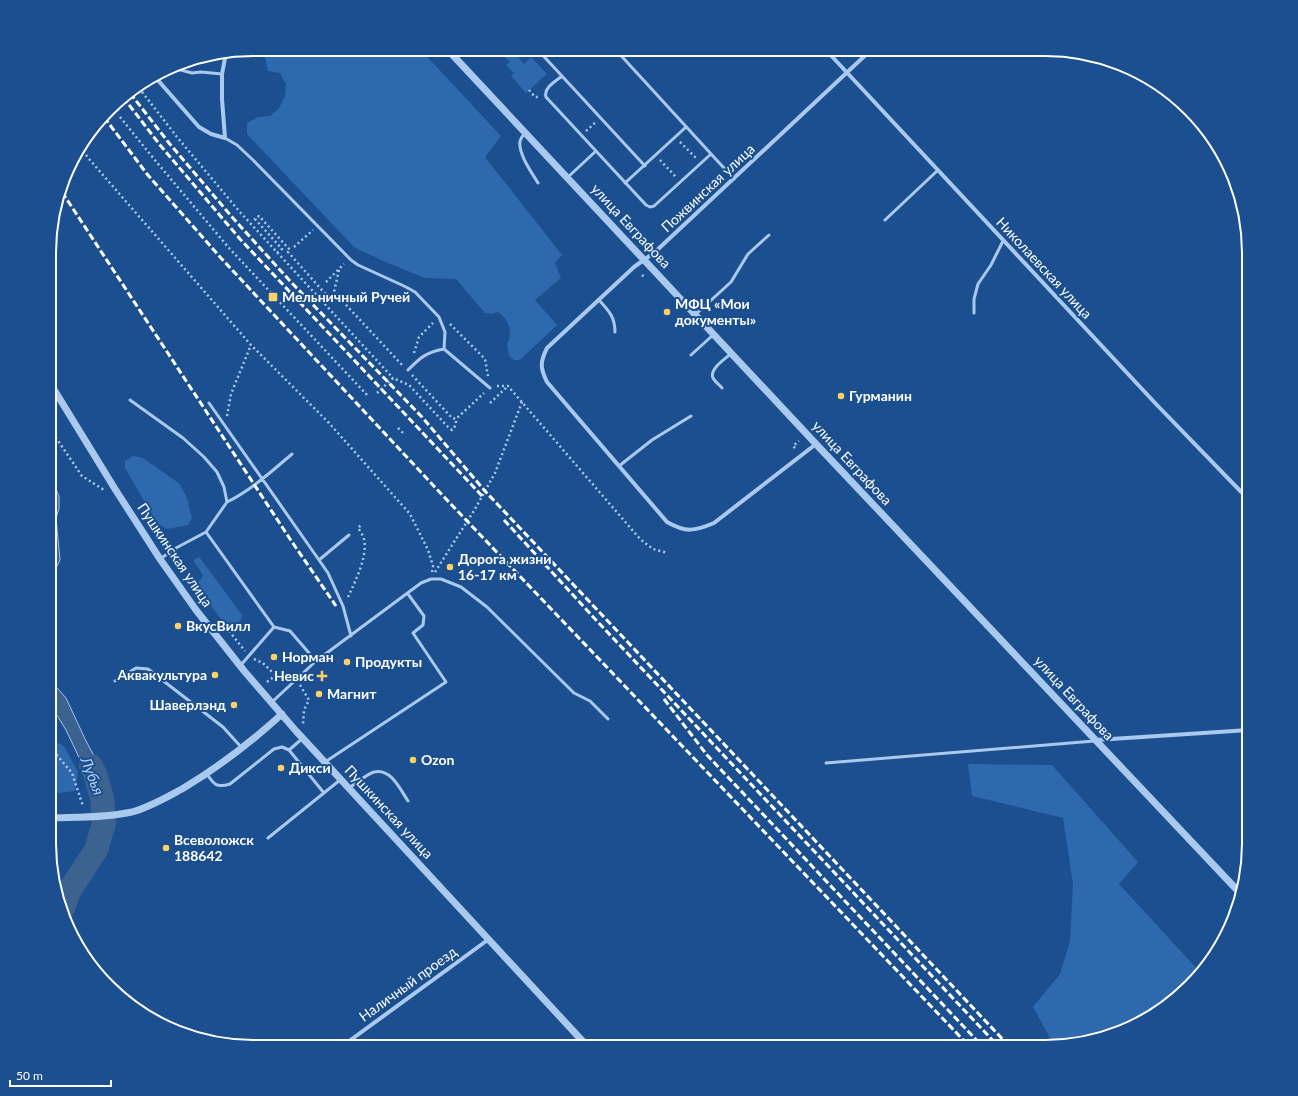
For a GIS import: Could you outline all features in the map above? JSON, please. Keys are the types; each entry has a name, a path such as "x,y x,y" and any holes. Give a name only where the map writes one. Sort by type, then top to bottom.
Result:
{"street":[{"name":"улица Евграфова","path":"455,56 816,444 1236,889"},
{"name":"Николаевская улица","path":"831,56 1156,404 1242,493"},
{"name":"Пожвинская улица","path":"619,466 547,382 542,371 542,359 547,348 634,267 655,252 865,56"},
{"path":"157,80 199,127 211,134 225,138 222,98 222,74 225,58"},
{"name":"Пушкинская улица","path":"56,393 115,490 160,559 196,610 240,666 271,703 582,1040"},
{"path":"619,466 667,522 678,528 691,530 714,523 816,444"},
{"path":"56,818 118,814 130,812 154,804 207,774 243,749 282,714"},
{"path":"1096,740 1242,730"},
{"name":"Наличный проезд","path":"351,1040 489,939"}],"lane":[{"path":"544,56 645,166"},
{"path":"621,56 734,179"},
{"path":"180,70 192,73 201,72 222,74"},
{"path":"562,76 546,90 546,97 646,206 654,206 711,154"},
{"path":"625,183 686,127"},
{"path":"525,132 520,140 520,145 526,163 538,183"},
{"path":"225,138 237,145 253,160 350,259 358,265 415,292 439,317 446,332 444,349"},
{"path":"568,178 596,152"},
{"path":"885,220 937,171"},
{"path":"696,315 731,282 748,254 769,235"},
{"path":"974,313 974,299 978,284 991,265 1003,241"},
{"path":"599,300 609,311 615,323 614,332"},
{"path":"691,355 714,334"},
{"path":"408,370 423,356 434,351 444,349"},
{"path":"444,349 490,388"},
{"path":"722,388 713,377 712,373 714,368 732,353"},
{"path":"130,400 183,438 204,456 217,472 224,487 227,502"},
{"path":"209,403 328,573 343,606 351,636"},
{"path":"619,466 652,440 691,416"},
{"path":"160,559 206,532 227,502 263,479 292,454"},
{"path":"206,532 274,626 290,630 316,661"},
{"path":"320,560 349,535"},
{"path":"271,703 316,661 421,584 431,579 442,579 461,587 487,607 574,693 590,701 608,719"},
{"path":"325,762 446,682 413,633 423,625 424,616 408,594"},
{"path":"240,666 274,626"},
{"path":"115,681 136,668 148,669 223,727 243,749"},
{"path":"289,750 303,738"},
{"path":"826,763 1096,740"},
{"path":"207,774 214,784 221,786 230,784 274,749 282,747 289,750 324,794"},
{"path":"349,788 372,772 382,772 391,776 408,801"},
{"path":"268,838 341,779"}],"path":[{"path":"140,91 239,211 393,378 409,384 452,430 456,425 456,419"},
{"path":"120,117 229,248 368,396"},
{"path":"581,135 600,118"},
{"path":"676,137 700,163"},
{"path":"83,152 251,345 329,423 410,514 428,550 433,566 431,579"},
{"path":"656,155 680,182"},
{"path":"277,253 282,249 255,219 259,216 290,250 288,252 308,271 329,298 323,303"},
{"path":"294,247 318,226"},
{"path":"630,231 634,226"},
{"path":"326,282 350,259"},
{"path":"414,354 419,337 439,317 452,325 485,359 490,388"},
{"path":"224,424 231,394 251,345"},
{"path":"377,393 393,378"},
{"path":"490,402 508,386 640,539 653,549 668,553"},
{"path":"431,579 475,509 495,473 522,402"},
{"path":"398,428 403,433"},
{"path":"56,438 82,476 103,490 115,490"},
{"path":"343,606 361,569 364,540 358,528 362,524"},
{"path":"229,631 249,656 263,663 279,679 296,680 310,699 304,710 303,725"},
{"path":"267,682 275,676"},
{"path":"56,754 72,773 83,806"}],"shaded area":[{"path":"265,56 427,56 501,136 485,157 562,255 555,263 561,278 535,300 557,325 520,360 514,360 509,356 507,344 510,331 505,318 498,312 492,314 485,313 456,279 425,278 383,261 354,247 247,134 247,123 258,117 270,116 279,108 285,96 286,84 280,73 268,71"},
{"path":"504,56 517,56 524,64 531,57 547,74 526,93 511,76 514,73 506,65 510,62"},
{"path":"133,456 143,458 180,484 187,498 192,518 188,525 167,529 157,523 125,468 125,461"},
{"path":"198,557 242,615 241,620 231,627 227,627 196,586 203,575 194,562 194,560"},
{"path":"56,742 64,746 78,772 75,791 56,793"},
{"path":"968,764 1052,765 1138,862 1119,884 1197,968 1175,991 1155,1007 1132,1020 1108,1030 1084,1036 1051,1040 1033,1007 1060,974 1070,941 1073,884 1063,818 972,796"}],"water":[{"path":"56,489 59,496 59,509 56,518"},
{"path":"56,518 60,560 56,568"},
{"path":"56,687 66,698 86,741 105,776 113,797 91,799 85,770 66,730 56,714"}],"waterway":[{"name":"Лубья","path":"65,902 69,891 96,850 104,823 102,798 91,766"}],"railway":[{"path":"133,97 169,143 232,217 290,281 422,417 485,491 1003,1040"},
{"path":"127,102 160,145 240,239 484,498"},
{"path":"107,121 147,174 220,257 446,499 963,1040"},
{"path":"65,196 290,539 336,606"},
{"path":"504,520 596,620 992,1040"},
{"path":"664,699 707,755 976,1040"}],"place":[{"name":"Мельничный Ручей","path":"273,297"},
{"name":"МФЦ «Мои документы»","path":"667,312"},
{"name":"Гурманин","path":"841,396"},
{"name":"Дорога жизни 16-17 км","path":"450,567"},
{"name":"ВкусВилл","path":"178,626"},
{"name":"Норман","path":"274,657"},
{"name":"Продукты","path":"347,662"},
{"name":"Аквакультура","path":"215,675"},
{"name":"Невис","path":"322,676"},
{"name":"Магнит","path":"319,694"},
{"name":"Шаверлэнд","path":"234,705"},
{"name":"Ozon","path":"413,760"},
{"name":"Дикси","path":"281,768"},
{"name":"Всеволожск 188642","path":"166,848"}]}
